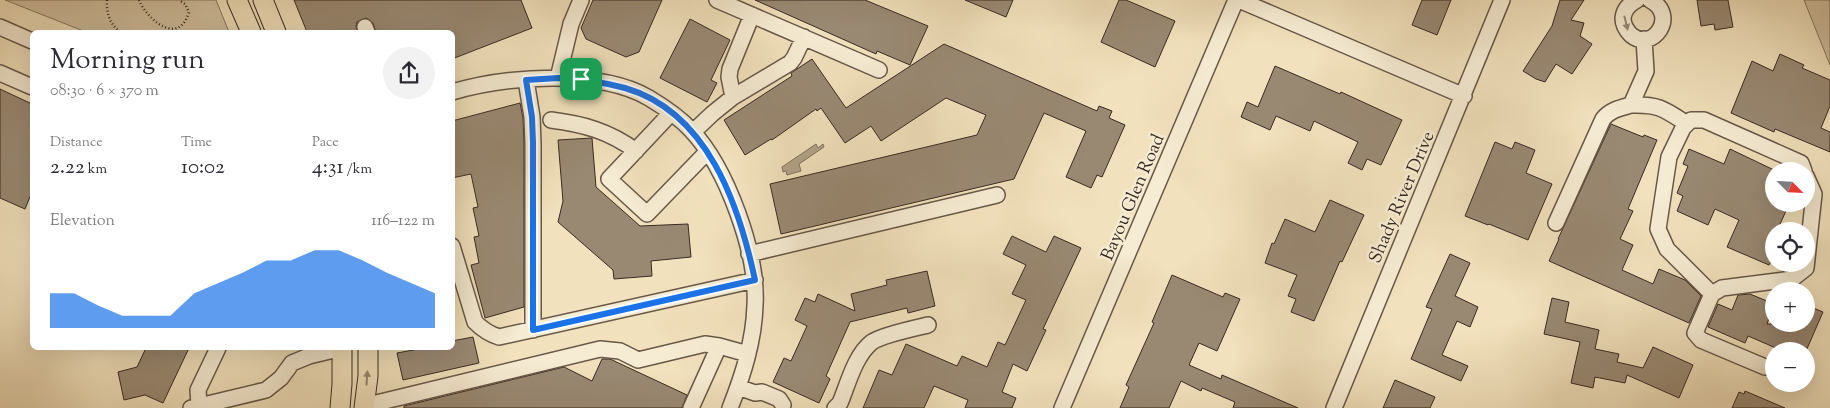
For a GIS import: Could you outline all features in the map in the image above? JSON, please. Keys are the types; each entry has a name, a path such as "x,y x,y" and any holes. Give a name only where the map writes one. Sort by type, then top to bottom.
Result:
{"main road":[{"path":"237,0 249,30"},
{"path":"263,0 275,30"},
{"path":"340,408 342,350"},
{"path":"364,407 368,376 368,350"}],"street":[{"path":"558,78 571,24 580,0"},
{"path":"717,0 804,36 878,70"},
{"path":"1238,0 1464,96"},
{"name":"Bayou Glen Road","path":"1062,408 1238,0"},
{"name":"Shady River Drive","path":"1334,408 1502,0"},
{"path":"1633,1 1624,13 1624,26 1633,37 1644,39 1653,37 1658,33 1663,21 1660,8 1650,0"},
{"path":"733,97 729,77 730,69 752,15"},
{"path":"0,27 30,40"},
{"path":"693,132 733,97 790,63 804,36"},
{"path":"1631,104 1646,71 1644,39"},
{"path":"0,72 30,86"},
{"path":"455,91 502,81 558,78 581,79 626,88 648,97 693,132 725,182 740,222 755,280 754,322 748,354 730,408"},
{"path":"526,80 532,117 533,143 533,330"},
{"path":"1556,223 1603,119 1616,109 1631,104 1648,104 1660,107 1687,124"},
{"path":"671,113 609,179 647,214 707,152"},
{"path":"551,120 591,127 612,136 636,151"},
{"path":"1712,294 1667,250 1658,229 1669,157 1683,128 1691,120 1704,120 1801,162"},
{"path":"749,254 997,194"},
{"path":"1765,367 1701,340 1695,333 1712,294 1722,288 1792,279 1806,268 1812,212"},
{"path":"455,256 475,322 482,329 499,337 755,280"},
{"path":"835,408 840,403 860,356 873,342 906,330 928,325"},
{"path":"364,407 600,349 620,352 638,360 705,344 748,354"},
{"path":"691,408 719,346"},
{"path":"217,350 198,390 195,407 266,390 282,378 292,363 309,356 334,350"},
{"path":"738,387 755,393 760,399 770,403 787,406"}],"path":[{"path":"107,0 106,9 113,27 117,30"},
{"path":"140,0 151,19 170,29 179,28 187,21 189,12 185,4 179,0"}],"shaded area":[{"path":"5,0 216,0 228,30 81,30"},
{"path":"1804,0 1830,0 1830,65"},
{"path":"816,144 818,148 823,144 824,147 799,164 801,171 787,175 786,171 783,172 782,167"}],"building":[{"path":"294,0 521,0 532,28 455,58 455,30 375,30 373,23 366,18 357,22 357,30 306,30"},
{"path":"593,0 662,0 639,52 626,57 586,39 581,28"},
{"path":"755,0 865,0 928,26 910,65 877,51 876,54"},
{"path":"965,0 1013,0 1006,17"},
{"path":"1119,0 1126,0 1175,21 1155,67 1101,42"},
{"path":"1422,0 1451,0 1437,35 1412,25"},
{"path":"1560,0 1584,0 1571,20 1584,23 1580,36 1592,44 1572,74 1556,64 1545,82 1523,71 1552,26"},
{"path":"1697,0 1728,0 1733,27 1715,30 1714,24 1701,26"},
{"path":"690,19 730,40 711,80 717,83 707,102 660,78"},
{"path":"944,44 1097,111 1099,106 1112,111 1109,118 1125,125 1102,177 1097,175 1091,188 1066,177 1086,131 1044,113 1014,179 781,234 770,184 977,135 986,115 946,98 881,141 871,126 845,143 821,108 817,111 816,109 772,140 745,155 724,120 792,76 791,73 812,59 846,108"},
{"path":"1780,54 1804,65 1802,68 1830,80 1830,106 1821,128 1830,132 1830,152 1775,129 1774,132 1731,113 1752,61 1773,71"},
{"path":"1275,66 1340,94 1341,92 1402,120 1381,165 1367,159 1362,170 1348,163 1358,142 1314,121 1310,131 1276,116 1270,130 1241,117 1247,102 1258,107"},
{"path":"0,89 30,103 30,197 25,209 0,198"},
{"path":"520,103 523,118 524,307 485,318 471,265 479,263 474,237 479,236 473,208 478,207 471,174 455,177 455,120"},
{"path":"1611,124 1643,137 1644,135 1657,140 1628,209 1633,211 1620,239 1633,245 1622,270 1653,284 1659,269 1685,280 1701,296 1689,323 1549,261"},
{"path":"592,138 596,187 640,226 688,224 691,257 651,261 652,276 614,279 613,270 558,222 563,201 558,140"},
{"path":"1495,142 1512,149 1515,142 1535,150 1526,173 1552,184 1528,240 1465,216"},
{"path":"1689,149 1724,164 1730,149 1765,166 1765,212 1785,212 1781,222 1765,222 1765,263 1727,247 1739,220 1715,209 1708,225 1677,211 1683,196 1677,193 1688,166 1683,164"},
{"path":"1330,200 1364,215 1342,262 1340,261 1314,321 1291,312 1296,299 1288,296 1297,275 1265,263 1272,243 1274,244 1285,219 1315,232"},
{"path":"1012,236 1046,252 1054,236 1081,248 1043,329 1046,330 1027,371 1013,364 1002,392 1016,398 1012,408 965,408 968,400 934,386 924,408 863,408 879,370 892,375 906,344 957,366 962,356 987,367 998,342 1005,345 1026,300 1012,294 1026,265 1003,254"},
{"path":"1450,254 1470,263 1455,296 1478,307 1470,327 1457,321 1442,355 1468,366 1461,381 1411,359 1432,309 1426,307"},
{"path":"927,271 935,306 908,313 907,308 850,322 826,376 830,379 819,403 773,382 784,358 791,361 807,326 795,320 805,298 815,302 818,294 855,311 851,294 887,285 886,280"},
{"path":"1172,275 1223,297 1225,293 1240,299 1217,351 1199,343 1189,365 1221,379 1222,375 1298,408 1233,408 1235,402 1202,388 1201,391 1181,381 1169,408 1120,408 1129,387 1126,385 1154,323 1152,322"},
{"path":"1750,294 1765,300 1765,332 1814,332 1810,342 1765,343 1748,336 1745,343 1708,327 1718,304 1732,310 1738,295"},
{"path":"1552,298 1569,302 1565,322 1599,330 1595,349 1619,354 1617,362 1643,368 1653,347 1693,365 1679,398 1627,375 1625,383 1595,377 1593,388 1571,383 1580,342 1544,334"},
{"path":"1815,309 1823,312 1815,330"},
{"path":"473,337 479,363 403,380 397,353 413,350 455,350 455,340"},
{"path":"145,350 188,350 163,403 145,395 124,400 118,372 137,367"},
{"path":"602,359 610,359 687,395 682,408 404,408 404,406 564,367 592,381"},
{"path":"1395,380 1435,397 1430,408 1383,408"},
{"path":"1745,391 1785,408 1732,408 1739,392 1744,394"}],"route":[{"path":"581,79 626,88 648,97 683,122 693,132 725,182 740,222 755,280 533,330 533,143 532,117 526,80 581,79"}]}
